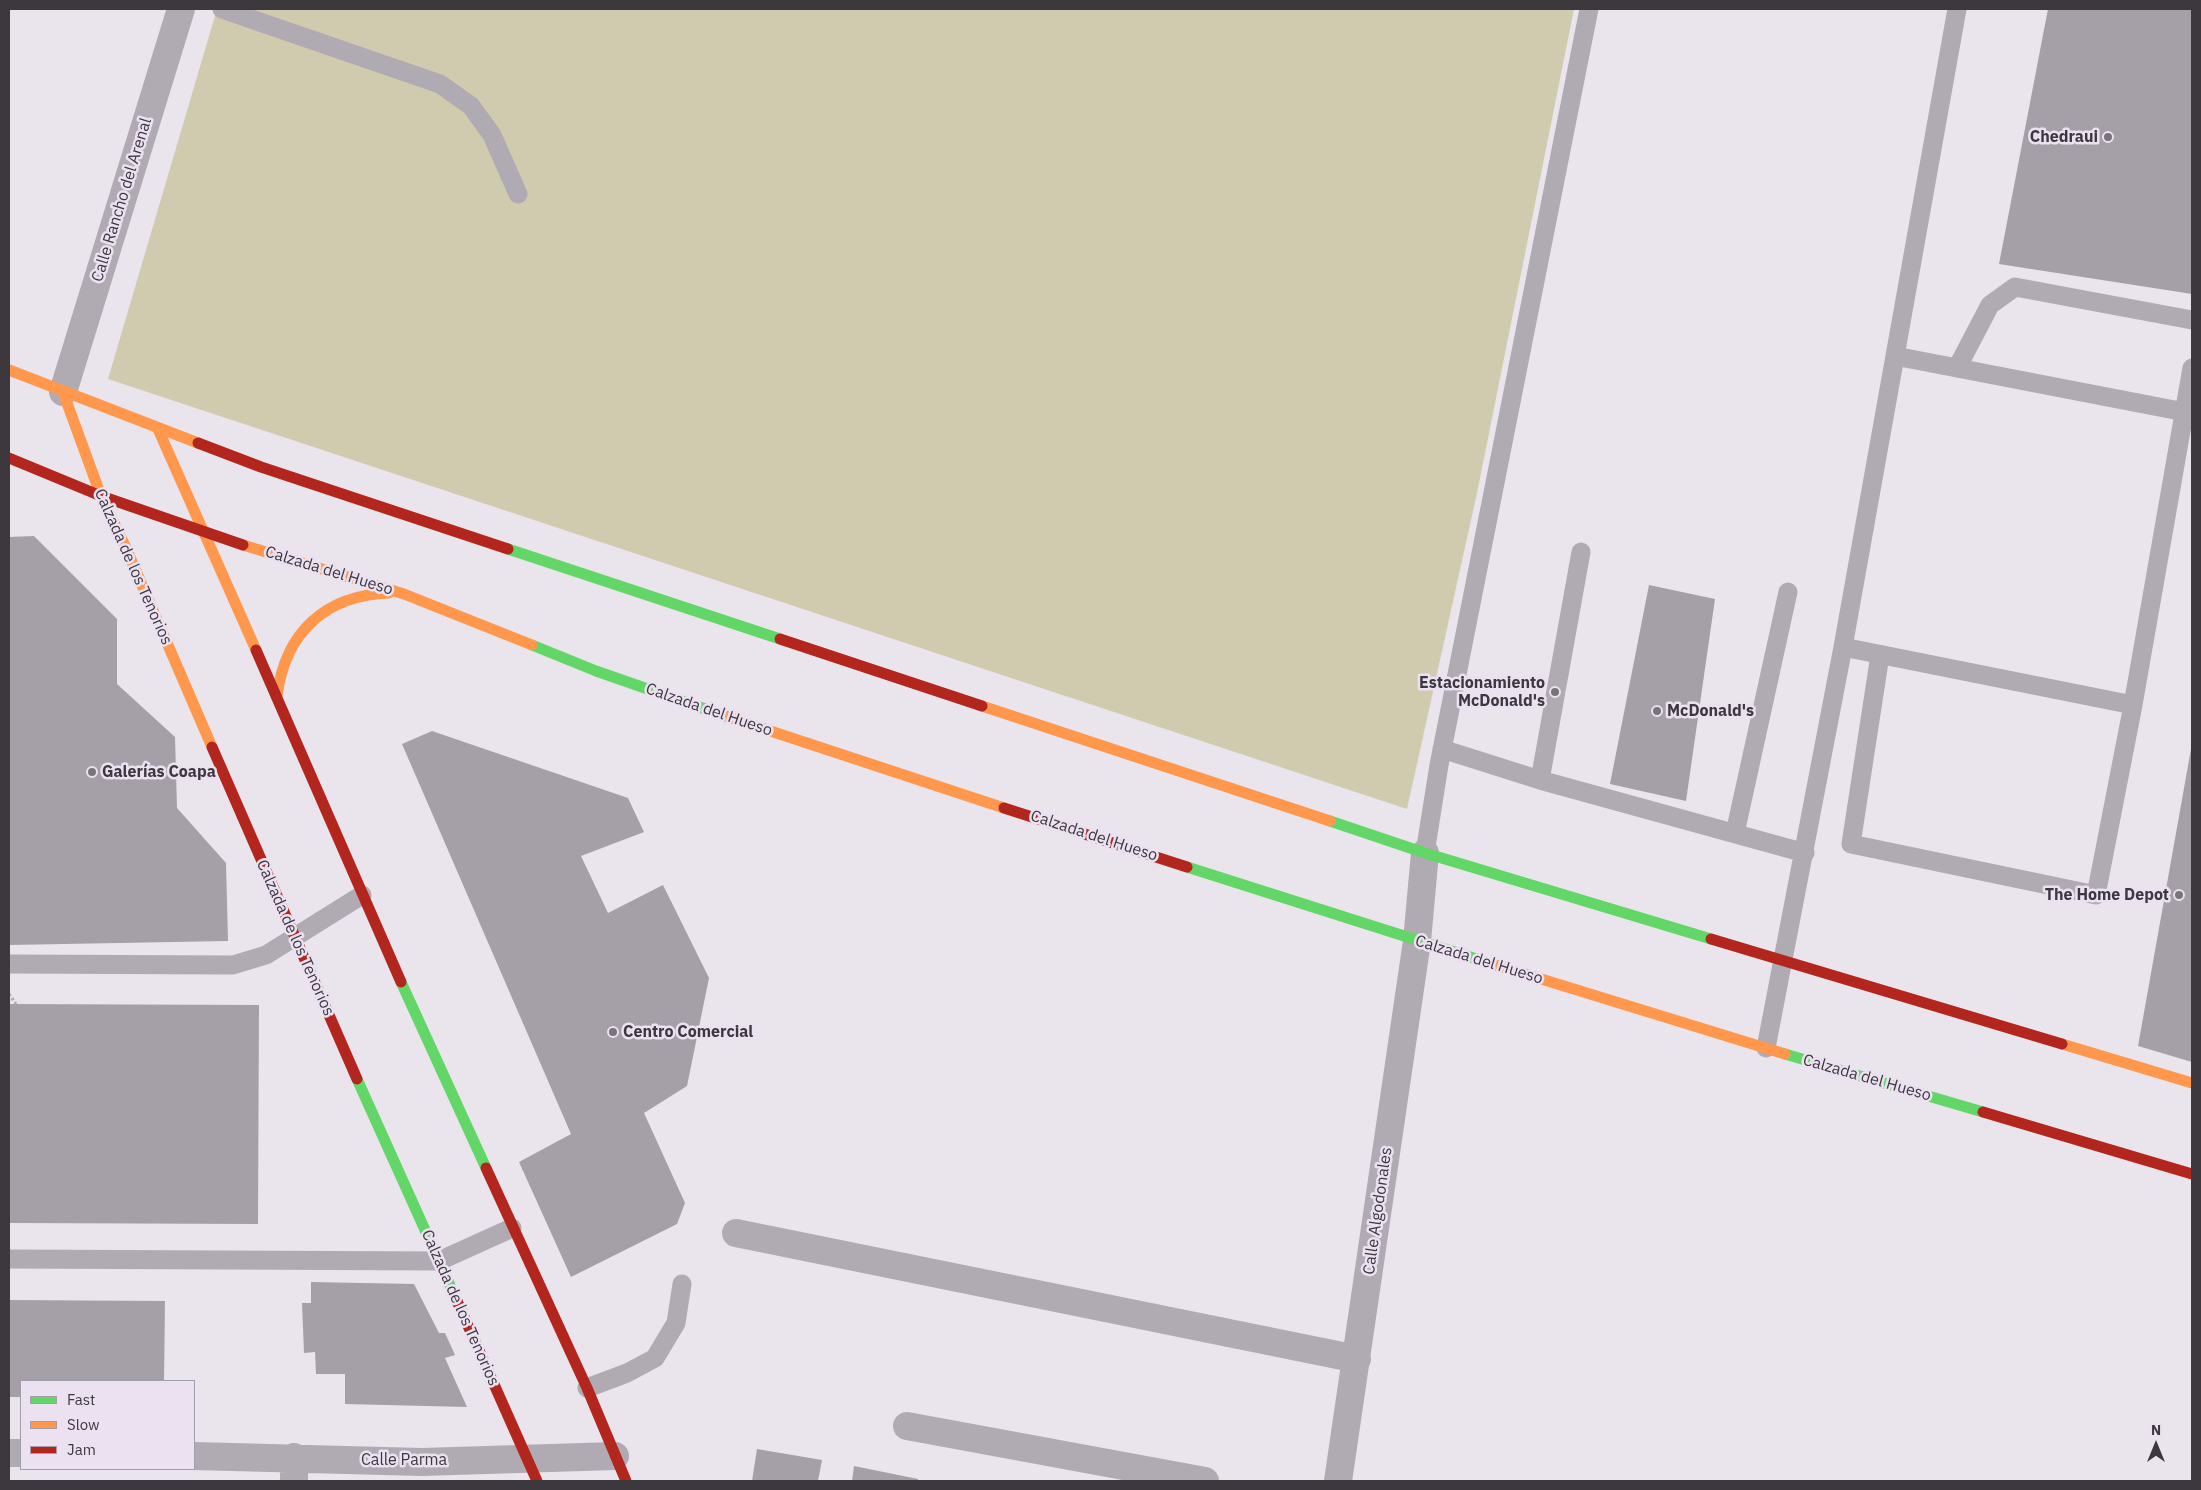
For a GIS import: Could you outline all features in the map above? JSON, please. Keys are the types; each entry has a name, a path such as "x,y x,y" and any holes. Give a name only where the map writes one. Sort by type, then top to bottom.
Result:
{"main road":[{"path":"9,370 158,429 261,467 1425,853 1784,959 2192,1083"},
{"name":"Calzada de los Tenorios","path":"63,392 101,496 126,548 294,938 532,1470"},
{"path":"158,429 362,895 512,1228 587,1388 626,1481"},
{"name":"Calzada del Hueso","path":"9,458 101,496 204,533 404,594 596,671 776,734 1417,941 1766,1048 2192,1174"},
{"path":"276,696 280,673 289,650 320,615 339,604 360,596 382,593 404,594"}],"street":[{"name":"Calle Rancho del Arenal","path":"63,392 182,9"},
{"name":"Calle Algodonales","path":"1338,1481 1417,941 1425,853"},
{"path":"736,1233 1357,1359"},
{"path":"907,1426 1205,1481"},
{"name":"Calle Parma","path":"195,1456 294,1469 422,1462 532,1470 615,1456"}],"lane":[{"path":"222,9 440,84 471,106 492,135 518,194"},
{"path":"1425,853 1442,749 1589,9"},
{"path":"1766,1048 1805,853 1843,647 1957,9"},
{"path":"1958,368 1990,305 2015,287 2192,320"},
{"path":"1895,356 2185,412"},
{"path":"1880,654 1851,844 2096,895 2133,704 2192,368"},
{"path":"1540,780 1581,552"},
{"path":"1735,833 1788,592"},
{"path":"1843,647 2133,704"},
{"path":"1442,749 1540,780 1805,853"},
{"path":"9,964 233,965 266,955 362,895"},
{"path":"9,1259 439,1261 512,1228"},
{"path":"587,1388 627,1373 655,1358 676,1323 682,1284"}],"path":[{"path":"9,994 16,1004"}],"shaded area":[{"path":"217,9 1574,9 1477,493 1407,809 108,379"}],"building":[{"name":"Chedraui","path":"2048,9 2192,9 2192,294 1999,264"},
{"name":"Galerías Coapa","path":"34,536 117,619 117,684 175,737 177,808 226,863 228,941 9,945 9,537"},
{"path":"1649,585 1715,599 1686,801 1610,784"},
{"name":"Centro Comercial","path":"432,731 628,798 644,832 581,856 608,913 663,885 709,978 687,1086 644,1113 685,1203 677,1224 571,1277 519,1162 571,1134 402,744"},
{"name":"The Home Depot","path":"2192,750 2192,1062 2138,1046"},
{"path":"9,1004 259,1005 258,1224 9,1223"},
{"path":"311,1282 414,1284 439,1333 445,1333 455,1355 445,1358 467,1407 345,1404 345,1374 316,1374 315,1352 304,1353 302,1303 311,1303"},
{"path":"9,1300 165,1301 164,1380 20,1380 20,1397 9,1397"},
{"path":"757,1449 822,1460 818,1481 752,1481"},
{"path":"854,1466 918,1479 918,1481 852,1481"}],"traffic: fast":[{"path":"508,549 780,639"},
{"path":"532,645 596,671 728,717"},
{"path":"1330,821 1425,853 1711,939"},
{"path":"1187,867 1486,962"},
{"path":"401,982 486,1168"},
{"path":"1785,1054 1983,1112"},
{"path":"357,1079 457,1301"}],"traffic: slow":[{"path":"9,370 198,443"},
{"path":"63,392 101,496 126,548 212,747"},
{"path":"158,429 256,650"},
{"path":"243,545 404,594 532,645"},
{"path":"277,696 281,674 289,654 299,636 312,622 328,610 346,601 366,595 389,593"},
{"path":"982,706 1330,821"},
{"path":"728,717 1004,808"},
{"path":"1486,962 1785,1054"},
{"path":"2062,1044 2192,1083"}],"traffic: jam":[{"path":"198,443 261,467 508,549"},
{"path":"9,458 101,496 243,545"},
{"path":"780,639 982,706"},
{"path":"256,650 401,982"},
{"path":"212,747 357,1079"},
{"path":"1004,808 1187,867"},
{"path":"1711,939 2062,1044"},
{"path":"1983,1112 2192,1174"},
{"path":"486,1168 587,1388 626,1481"},
{"path":"457,1301 537,1481"}],"place":[{"name":"Chedraui","path":"2108,137"},
{"name":"Estacionamiento McDonald's","path":"1555,692"},
{"name":"McDonald's","path":"1657,711"},
{"name":"Galerías Coapa","path":"92,772"},
{"name":"The Home Depot","path":"2179,895"},
{"name":"Centro Comercial","path":"613,1032"}]}
